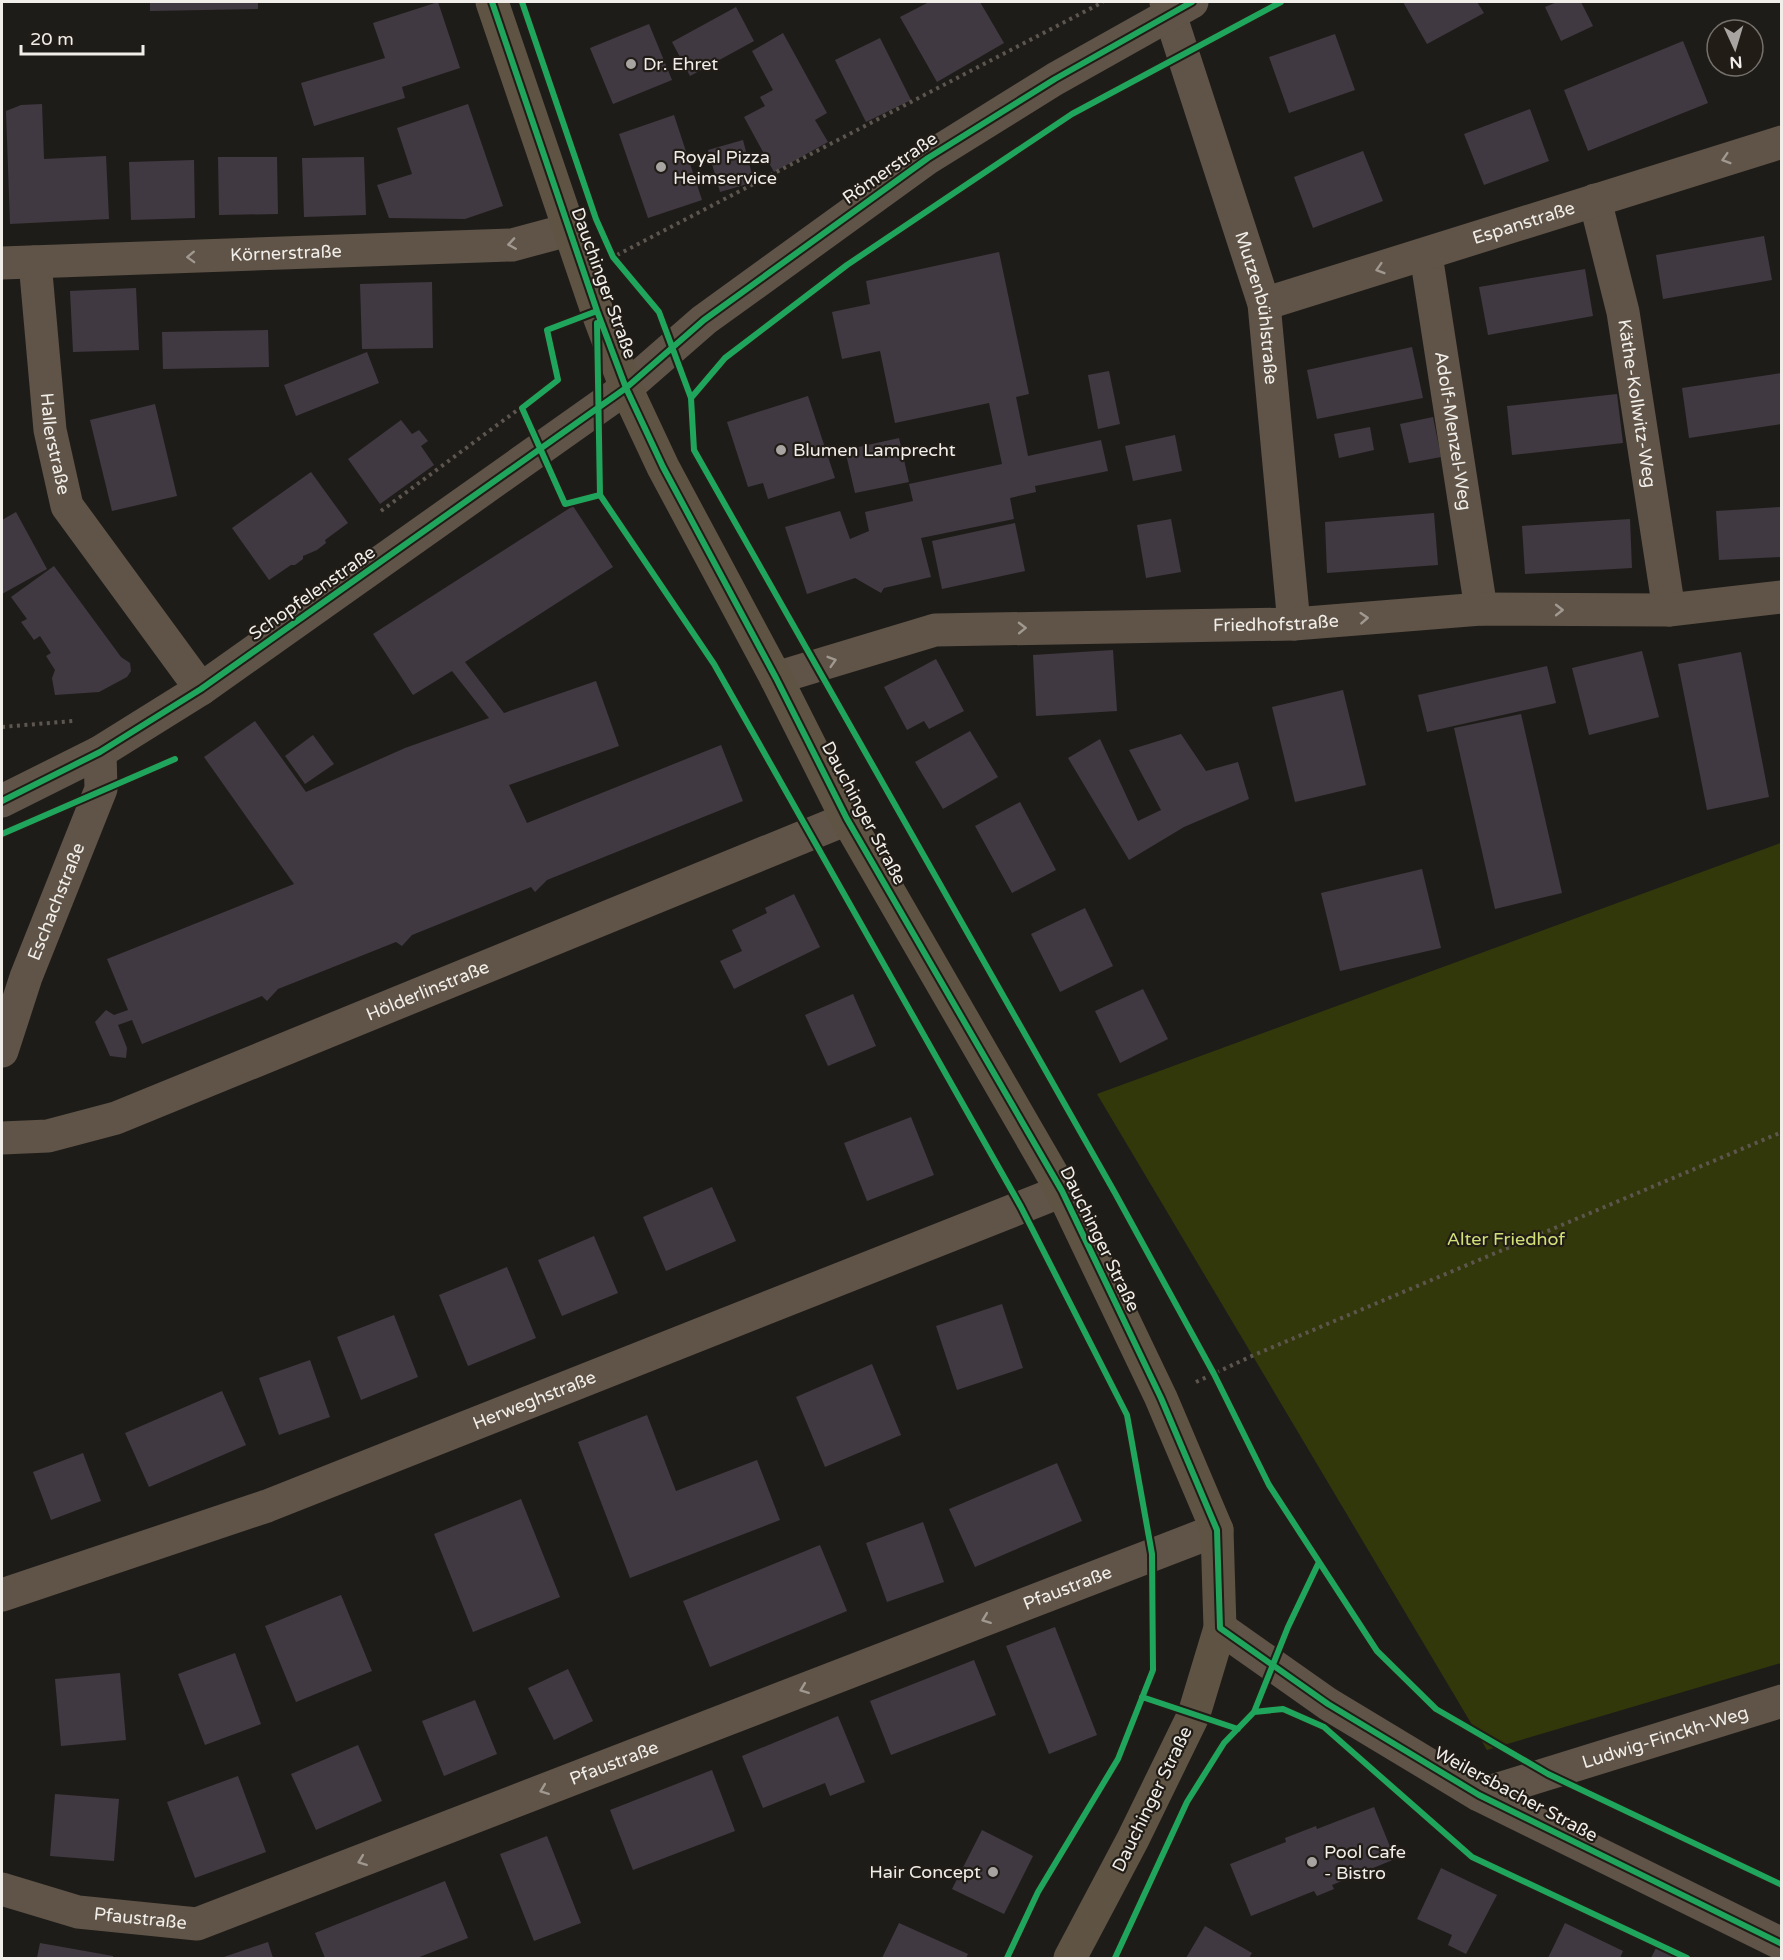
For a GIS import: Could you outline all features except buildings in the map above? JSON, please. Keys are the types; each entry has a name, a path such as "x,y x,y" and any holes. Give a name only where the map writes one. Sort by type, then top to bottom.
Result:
{"main road":[{"name":"Dauchinger Straße","path":"492,2 568,230 626,388 663,467 776,678 847,819 1062,1191 1161,1398 1217,1530 1220,1628 1194,1714 1133,1839 1070,1959"}],"street":[{"name":"Mutzenbühlstraße","path":"1176,5 1264,304 1294,624"},
{"name":"Römerstraße","path":"626,388 704,320 928,158 1176,5"},
{"name":"Espanstraße","path":"1264,304 1782,142"},
{"name":"Käthe-Kollwitz-Weg","path":"1595,200 1623,312 1669,610"},
{"name":"Körnerstraße","path":"2,263 512,245 568,230"},
{"name":"Adolf-Menzel-Weg","path":"1426,255 1481,609"},
{"name":"Hallerstraße","path":"35,262 50,430 67,506 201,689"},
{"name":"Schopfelenstraße","path":"2,801 100,752 201,689 626,388"},
{"name":"Friedhofstraße","path":"776,678 935,630 1294,624 1481,609 1669,610 1782,597"},
{"name":"Eschachstraße","path":"2,1051 26,977 101,789 100,752"},
{"name":"Hölderlinstraße","path":"2,1138 48,1137 116,1118 847,819"},
{"name":"Herweghstraße","path":"2,1595 267,1506 1062,1191"},
{"name":"Pfaustraße","path":"2,1889 78,1912 197,1924 1217,1530"},
{"name":"Weilersbacher Straße","path":"1220,1628 1329,1704 1479,1796 1782,1944"},
{"name":"Ludwig-Finckh-Weg","path":"1479,1796 1782,1701"}],"path":[{"path":"613,257 1102,2"},
{"path":"522,408 558,380 547,330"},
{"path":"2,727 77,721"},
{"path":"1196,1382 1254,1354 1782,1132"}],"green space":[{"name":"Alter Friedhof","path":"1781,843 1781,1663 1487,1750 1097,1094"}],"cycle path":[{"path":"492,2 597,311 626,388 663,467 776,678 847,819 1062,1191 1161,1398 1217,1530 1220,1628 1328,1704 1479,1795 1782,1944"},
{"path":"522,2 596,219 613,257 659,312 691,398 694,450 1115,1193 1214,1374 1269,1485 1377,1651 1436,1709 1548,1774 1782,1885"},
{"path":"2,801 100,752 201,689 626,388 704,320 928,158 1055,79 1192,2"},
{"path":"691,398 725,358 847,265 954,193 1072,114 1281,2"},
{"path":"597,311 547,330 558,380 522,408 565,504 600,495"},
{"path":"597,323 600,495 714,664 1021,1207 1127,1415 1152,1554 1153,1670 1118,1759 1038,1892 1007,1958"},
{"path":"2,834 175,759"},
{"path":"1115,1958 1187,1802 1224,1743 1254,1712 1288,1627 1319,1562"},
{"path":"1142,1697 1238,1729"},
{"path":"1254,1712 1283,1709 1324,1727 1472,1857 1687,1958"}],"place":[{"name":"Dr. Ehret","path":"631,64"},
{"name":"Royal Pizza Heimservice","path":"661,167"},
{"name":"Blumen Lamprecht","path":"781,450"},
{"name":"Pool Cafe - Bistro","path":"1312,1862"},
{"name":"Hair Concept","path":"993,1872"}]}
